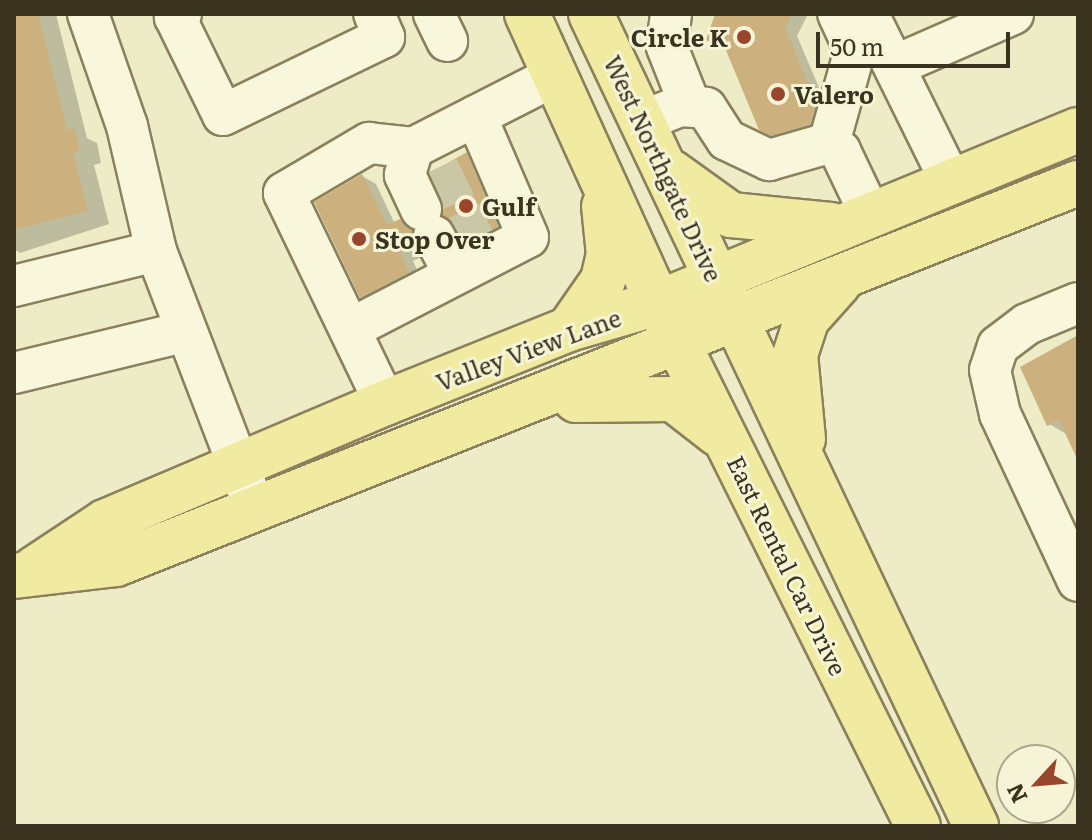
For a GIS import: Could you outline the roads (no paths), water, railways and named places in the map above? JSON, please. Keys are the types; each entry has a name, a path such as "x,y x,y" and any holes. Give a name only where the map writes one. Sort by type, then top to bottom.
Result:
{"main road":[{"path":"527,14 658,303"},
{"name":"West Northgate Drive","path":"591,14 738,322"},
{"path":"565,94 609,221 609,255 591,305 569,329"},
{"name":"Valley View Lane","path":"23,573 105,522 238,469 385,403 569,329 658,303 717,280 1078,130"},
{"path":"666,167 731,215 858,221"},
{"name":"Valley View Lane","path":"23,573 116,564 522,408 1078,183"},
{"path":"807,473 795,355 807,319 844,278"},
{"name":"East Rental Car Drive","path":"658,303 918,826"},
{"path":"738,322 976,826"},
{"path":"522,408 651,394 673,399 726,441"}],"lane":[{"path":"88,14 127,126 156,251 184,332 256,511"},
{"path":"176,15 223,115 384,37 374,14"},
{"path":"671,14 667,47 690,105"},
{"path":"829,143 855,50 838,14"},
{"path":"868,14 951,182"},
{"path":"894,66 1013,14"},
{"path":"385,403 350,329 283,204 284,193 301,179 369,143 413,148 476,116 565,94"},
{"path":"643,121 690,105 712,113 734,146 769,160 829,143"},
{"path":"435,228 528,237 492,164 476,116"},
{"path":"829,143 840,151 858,221"},
{"path":"413,148 405,175 435,228"},
{"path":"350,329 435,228"},
{"path":"14,286 156,251"},
{"path":"1078,303 1027,324 998,346 990,370 1000,414 1078,581"},
{"path":"14,373 184,332"}],"tunnel":[{"path":"429,194 486,167"},
{"path":"452,239 507,211"}],"place":[{"name":"Circle K","path":"744,37"},
{"name":"Valero","path":"778,94"},
{"name":"Gulf","path":"466,206"},
{"name":"Stop Over","path":"359,239"}]}
